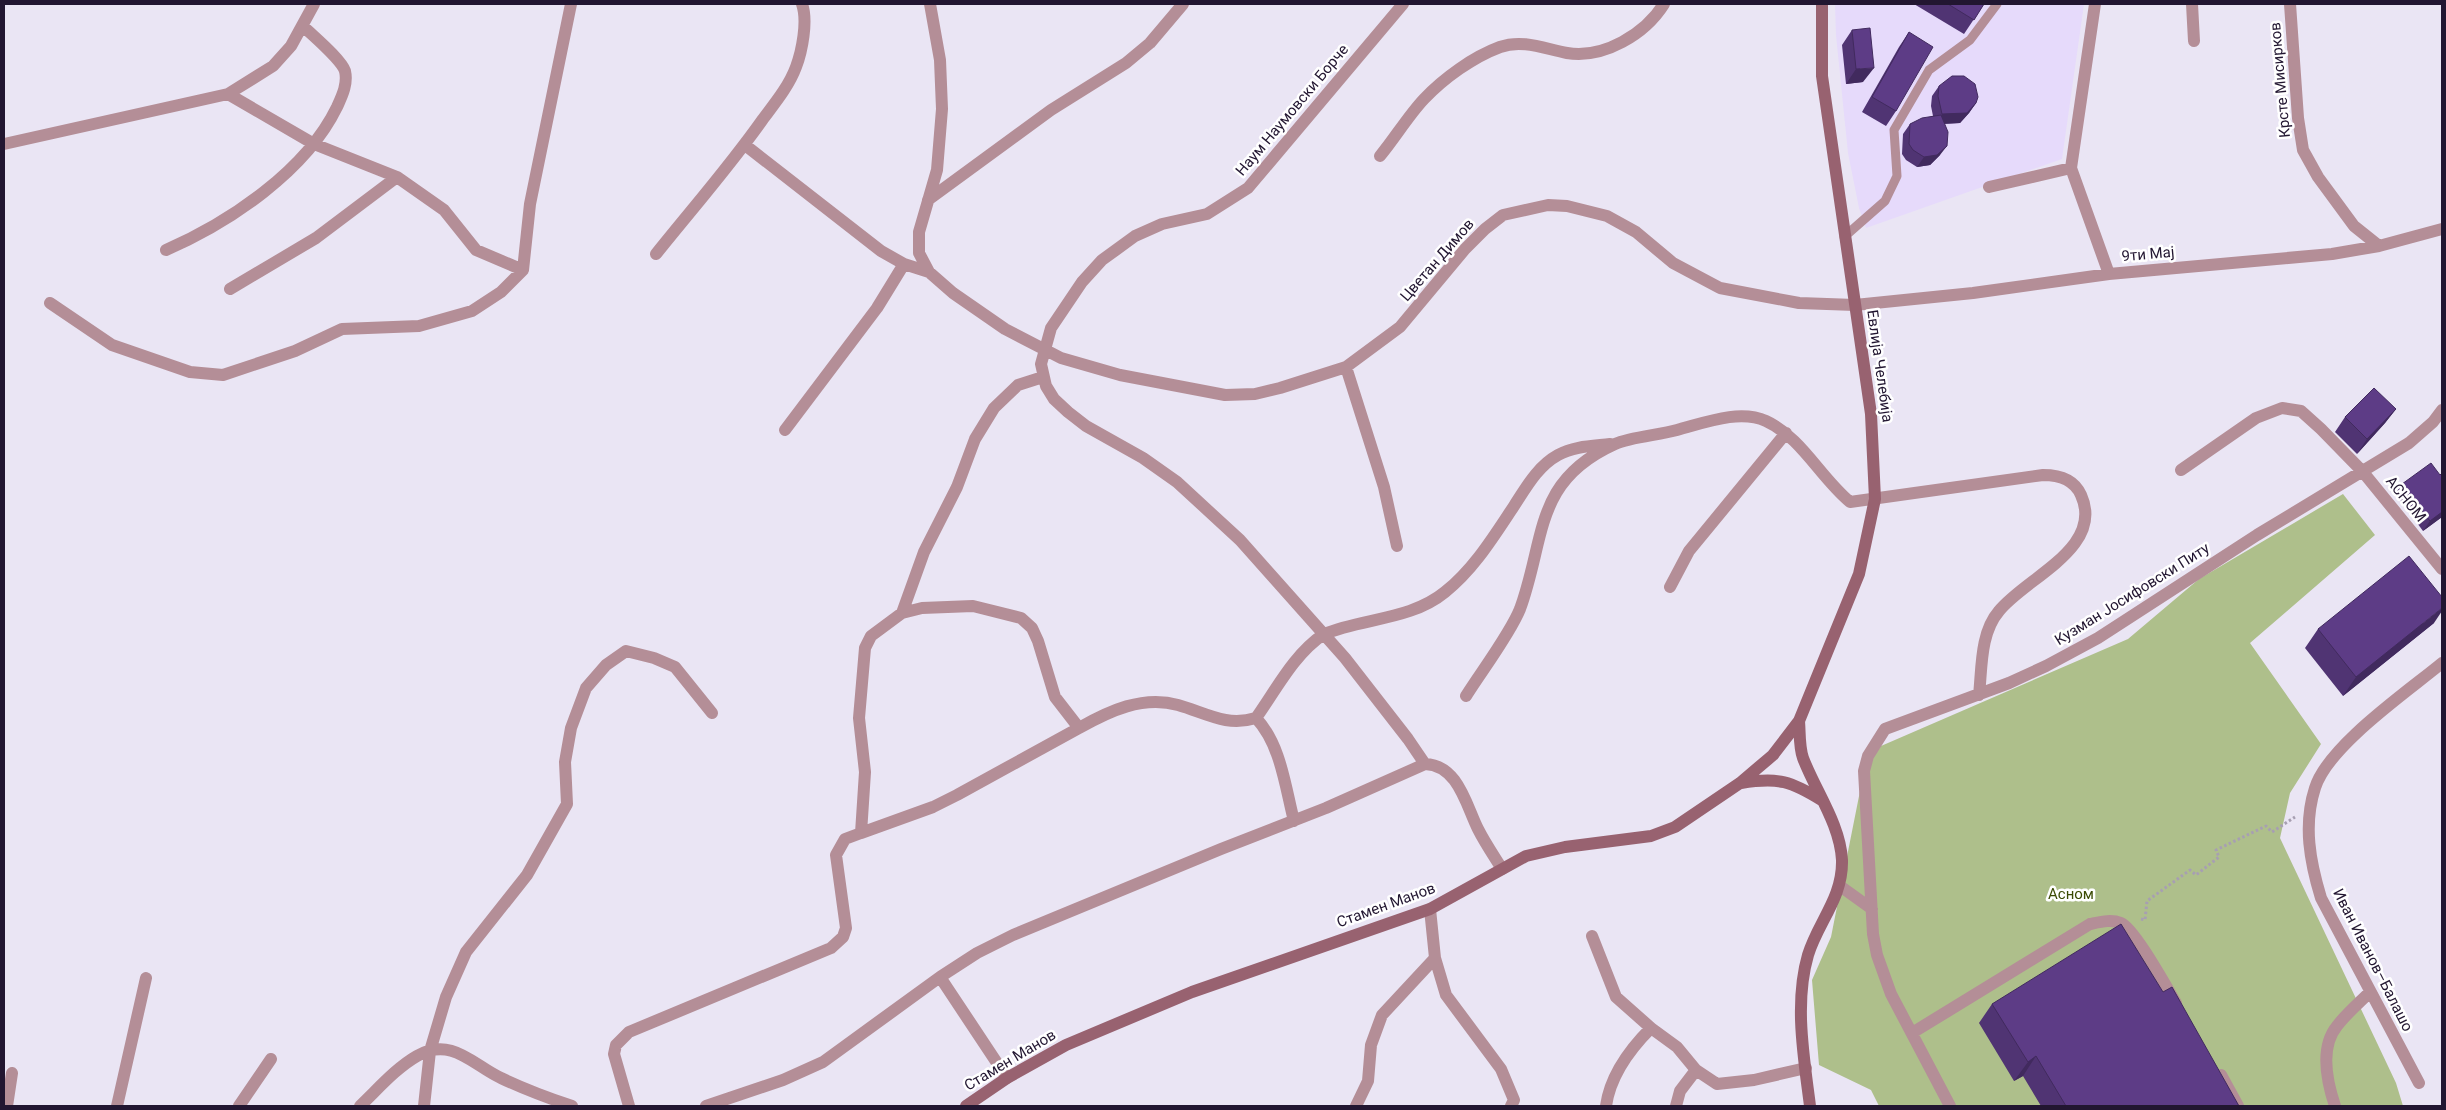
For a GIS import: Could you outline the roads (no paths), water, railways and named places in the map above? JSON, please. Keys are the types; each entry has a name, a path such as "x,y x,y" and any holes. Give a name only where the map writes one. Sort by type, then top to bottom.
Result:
{"street":[{"path":"4,144 228,94 274,66 303,26 314,4"},
{"path":"50,303 112,345 190,372 224,375 295,351 342,328 418,326 472,311 501,292 524,270 530,204 571,4"},
{"path":"656,254 745,145 785,89 796,67 805,11 802,4"},
{"path":"929,272 919,253 919,232 937,170 942,109 940,60 930,4"},
{"path":"928,200 1051,110 1126,63 1150,43 1183,4"},
{"name":"Наум Наумовски Борче","path":"1043,350 1051,328 1082,282 1116,248 1135,236 1162,224 1207,214 1248,188 1403,4"},
{"path":"1380,156 1424,99 1473,60 1501,47 1520,44 1569,53 1586,52 1615,46 1646,27 1664,4"},
{"name":"Евлија Челебија","path":"1799,721 1859,574 1875,499 1875,454 1871,414 1822,76 1822,4"},
{"path":"2095,4 2071,168 2109,274"},
{"path":"2192,4 2194,41"},
{"name":"Крсте Мисирков","path":"2290,4 2298,118 2303,150 2318,177 2354,226 2379,246"},
{"path":"166,250 192,238 251,202 314,144 332,118 346,83 344,69 303,26"},
{"path":"228,94 314,144 397,177 444,210 476,250 524,270"},
{"path":"745,145 881,251 904,264 929,272"},
{"path":"1989,187 2071,168"},
{"path":"230,289 316,238 397,177"},
{"name":"Цветан Димов","path":"929,272 953,293 1005,329 1043,350 1088,367 1112,373 1225,394 1255,394 1346,367 1400,328 1465,249 1485,229 1503,215 1548,205 1567,206 1607,216 1636,232 1674,263 1720,288 1799,303 1856,305"},
{"name":"9ти Мај","path":"1856,305 1973,293 2109,274 2332,254 2379,246 2442,229"},
{"path":"785,430 878,308 904,264"},
{"path":"1043,350 1043,377 1054,399 1074,417 1164,473 1209,509 1267,569 1324,634 1361,678 1425,764"},
{"path":"1346,367 1384,487 1397,546"},
{"path":"902,613 924,552 957,487 980,431 994,408 1018,385 1043,377"},
{"name":"АСНОМ","path":"2181,470 2256,418 2282,408 2301,411 2363,472 2442,570"},
{"name":"Кузман Јосифовски Питу","path":"1950,1106 1891,994 1877,956 1872,909 1864,771 1868,756 1885,730 1979,695 2046,666 2098,638 2257,535 2409,444 2433,422 2442,410"},
{"path":"629,1106 614,1054 616,1045 629,1032 831,948 843,937 846,928 836,855 845,839 949,799 1079,728 1127,705 1152,702 1176,704 1221,719 1240,723 1256,718 1311,642 1324,634 1414,609 1445,592 1479,556 1535,474 1546,462 1577,447 1617,443 1712,421 1744,416 1765,421 1786,433 1835,489 1850,502 2043,475 2056,475 2067,479 2079,491 2086,506 2085,519 2077,539 2061,559 2014,595 1998,611 1987,630 1979,695"},
{"path":"1670,588 1689,551 1786,433"},
{"path":"1466,696 1519,610 1546,510 1561,484 1583,461 1617,443"},
{"path":"861,833 866,772 859,718 865,648 871,636 902,613 922,608 973,606 1021,618 1032,628 1038,641 1054,697 1079,728"},
{"path":"424,1106 430,1051 446,997 466,952 527,875 567,804 565,762 571,728 586,688 606,665 626,651 654,658 675,667 712,713"},
{"name":"Иван Иванов–Балашо","path":"2418,1083 2321,898 2315,878 2308,834 2315,787 2329,764 2358,733 2442,663"},
{"path":"1256,718 1267,730 1278,757 1294,821"},
{"path":"1799,721 1802,756 1840,841 1840,886 1831,910 1816,935 1808,957 1801,1007 1810,1106"},
{"name":"Стамен Манов","path":"966,1106 979,1102 1007,1078 1066,1045 1165,1002 1279,960 1430,909 1526,856 1565,847 1651,836 1683,822 1740,783 1773,756 1799,721"},
{"path":"706,1106 783,1080 822,1062 940,977 977,953 1013,935 1294,821 1425,764 1435,765 1454,779 1479,831 1502,869"},
{"path":"1740,783 1759,780 1797,785 1822,802"},
{"path":"1840,886 1872,909"},
{"path":"1430,909 1435,958 1446,995 1501,1070 1514,1100 1511,1106"},
{"path":"1912,1033 2090,924 2105,920 2122,923 2133,934 2185,1017"},
{"path":"1592,936 1616,997 1650,1028 1677,1047 1696,1070 1717,1084 1754,1080 1806,1068"},
{"path":"1356,1106 1368,1081 1371,1045 1382,1015 1435,958"},
{"path":"940,977 1007,1078"},
{"path":"117,1106 146,978"},
{"path":"2335,1106 2326,1067 2327,1048 2335,1028 2370,992"},
{"path":"1606,1106 1615,1079 1632,1046 1650,1028"},
{"path":"360,1106 405,1064 418,1055 430,1051 448,1051 466,1055 498,1077 572,1106"},
{"path":"239,1106 271,1059"},
{"path":"2216,1067 2238,1106"},
{"path":"1676,1106 1680,1091 1696,1070"},
{"path":"7,1106 12,1073"}],"lane":[{"path":"1844,237 1885,201 1897,176 1894,130 1929,70 1970,40 1997,4"}],"park label":[{"name":"Асном","path":"2071,894"}]}
